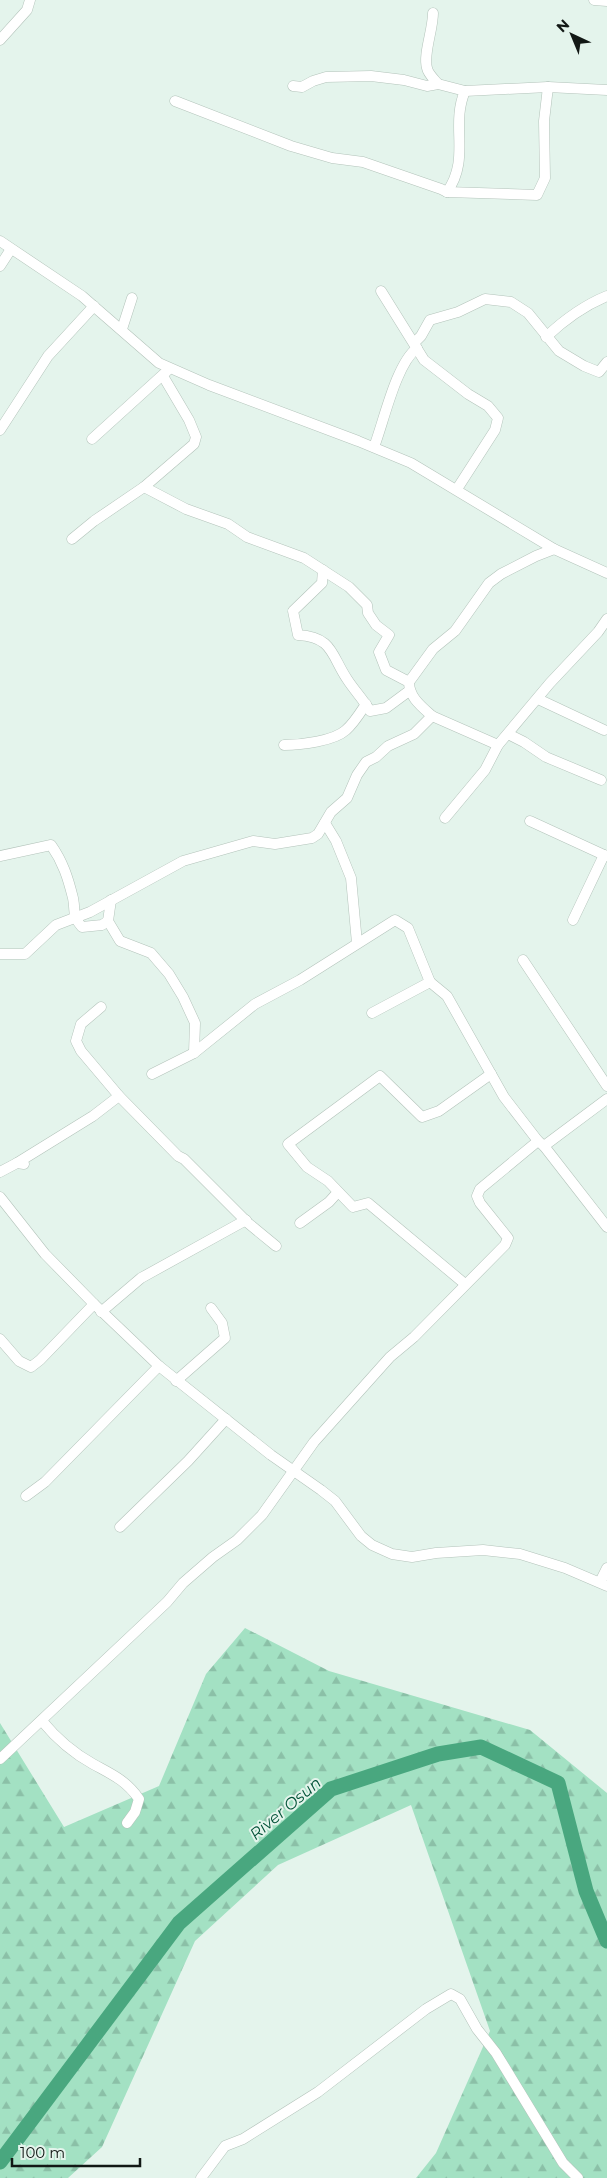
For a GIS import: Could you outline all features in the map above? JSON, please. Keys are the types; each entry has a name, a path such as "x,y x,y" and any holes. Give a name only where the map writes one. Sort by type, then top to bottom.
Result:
{"street":[{"path":"0,40 27,10 30,0"},
{"path":"594,0 607,1"},
{"path":"427,86 426,54 433,25 432,13"},
{"path":"427,69 438,84"},
{"path":"293,86 302,86 313,80 326,77 371,76 404,80 427,86 438,84 465,91 548,87 607,90"},
{"path":"175,101 291,146 332,158 363,162 446,192 523,196 540,193 545,178 544,121 548,87"},
{"path":"446,192 453,183 459,167 460,103 465,91"},
{"path":"0,241 82,296 151,356 166,372 196,437 194,444 176,461 144,487 94,521 72,539"},
{"path":"0,266 11,249"},
{"path":"381,292 424,360 468,394 488,406 498,418 495,430 456,489"},
{"path":"546,336 589,304 607,296"},
{"path":"122,330 132,298"},
{"path":"374,447 399,375 430,320 458,312 486,299 511,302 528,314 559,351 584,366 598,372 607,362"},
{"path":"0,430 48,356 94,306"},
{"path":"92,439 166,372"},
{"path":"166,372 210,385 374,447 411,463 554,549 607,573"},
{"path":"144,487 186,509 228,524 248,537 304,558 349,587 367,605 368,613 376,625 389,635 379,652 386,670 409,686 417,702 432,716 498,745"},
{"path":"323,570 322,583 293,611 298,635 311,636 332,648 347,680 370,711 386,708 409,686 433,649 455,631 489,583 501,574 554,549"},
{"path":"445,818 485,770 498,745 550,683 598,632 607,619"},
{"path":"538,699 604,730"},
{"path":"284,745 294,745 336,737 347,730 366,704"},
{"path":"0,954 26,954 56,925 111,900 183,861 253,840 275,844 304,841 318,834 332,812 347,798 357,774 366,762 376,757 388,746 414,734 432,716"},
{"path":"508,734 546,757 601,780"},
{"path":"530,821 605,856 573,920"},
{"path":"325,823 336,842 351,878 357,943"},
{"path":"0,856 51,845 62,861 68,878 73,900 74,918 82,927 102,925 108,921"},
{"path":"111,900 108,921 120,941 136,949 151,952 169,974 195,1023 194,1053"},
{"path":"152,1074 194,1053 255,1004 300,980 395,920 408,928 430,982 447,996 504,1097 607,1227"},
{"path":"523,960 607,1086"},
{"path":"372,1013 430,982"},
{"path":"101,1007 81,1024 76,1041 81,1051 119,1096 178,1156 184,1159 246,1220 276,1246"},
{"path":"465,1284 368,1203 353,1206 328,1181 307,1167 288,1144 380,1076 422,1117 439,1111 491,1074"},
{"path":"0,1172 22,1163 93,1116 119,1096"},
{"path":"0,1759 167,1602 183,1583 213,1557 237,1540 262,1515 293,1469 390,1357 414,1337 505,1245 508,1238 480,1203 477,1196 480,1189 607,1099"},
{"path":"300,1223 330,1202 338,1192"},
{"path":"0,1197 45,1254 97,1308 176,1381 271,1456 293,1469 335,1501 361,1536 372,1545 392,1554 412,1557 436,1553 484,1550 520,1554 565,1568 604,1584 607,1568"},
{"path":"0,1339 19,1361 31,1367 97,1308 141,1278 246,1220"},
{"path":"176,1381 225,1338 222,1323 211,1308"},
{"path":"26,1496 44,1482 159,1366"},
{"path":"120,1527 188,1461 226,1420"},
{"path":"42,1721 53,1735 74,1751 93,1764 118,1777 131,1787 139,1799 135,1812 127,1824"},
{"path":"201,2178 224,2146 243,2139 318,2092 426,2009 451,1994 460,1999 477,2029 496,2053 563,2162 578,2178"}],"green space":[{"path":"245,1628 329,1671 530,1730 607,1793 607,2178 416,2178 436,2153 490,2031 411,1805 278,1865 195,1941 102,2147 68,2178 0,2178 0,1723 64,1827 159,1786 206,1674"}],"waterway":[{"name":"River Osun","path":"0,2162 179,1923 331,1789 438,1754 481,1747 558,1783 586,1891 607,1941"}]}
